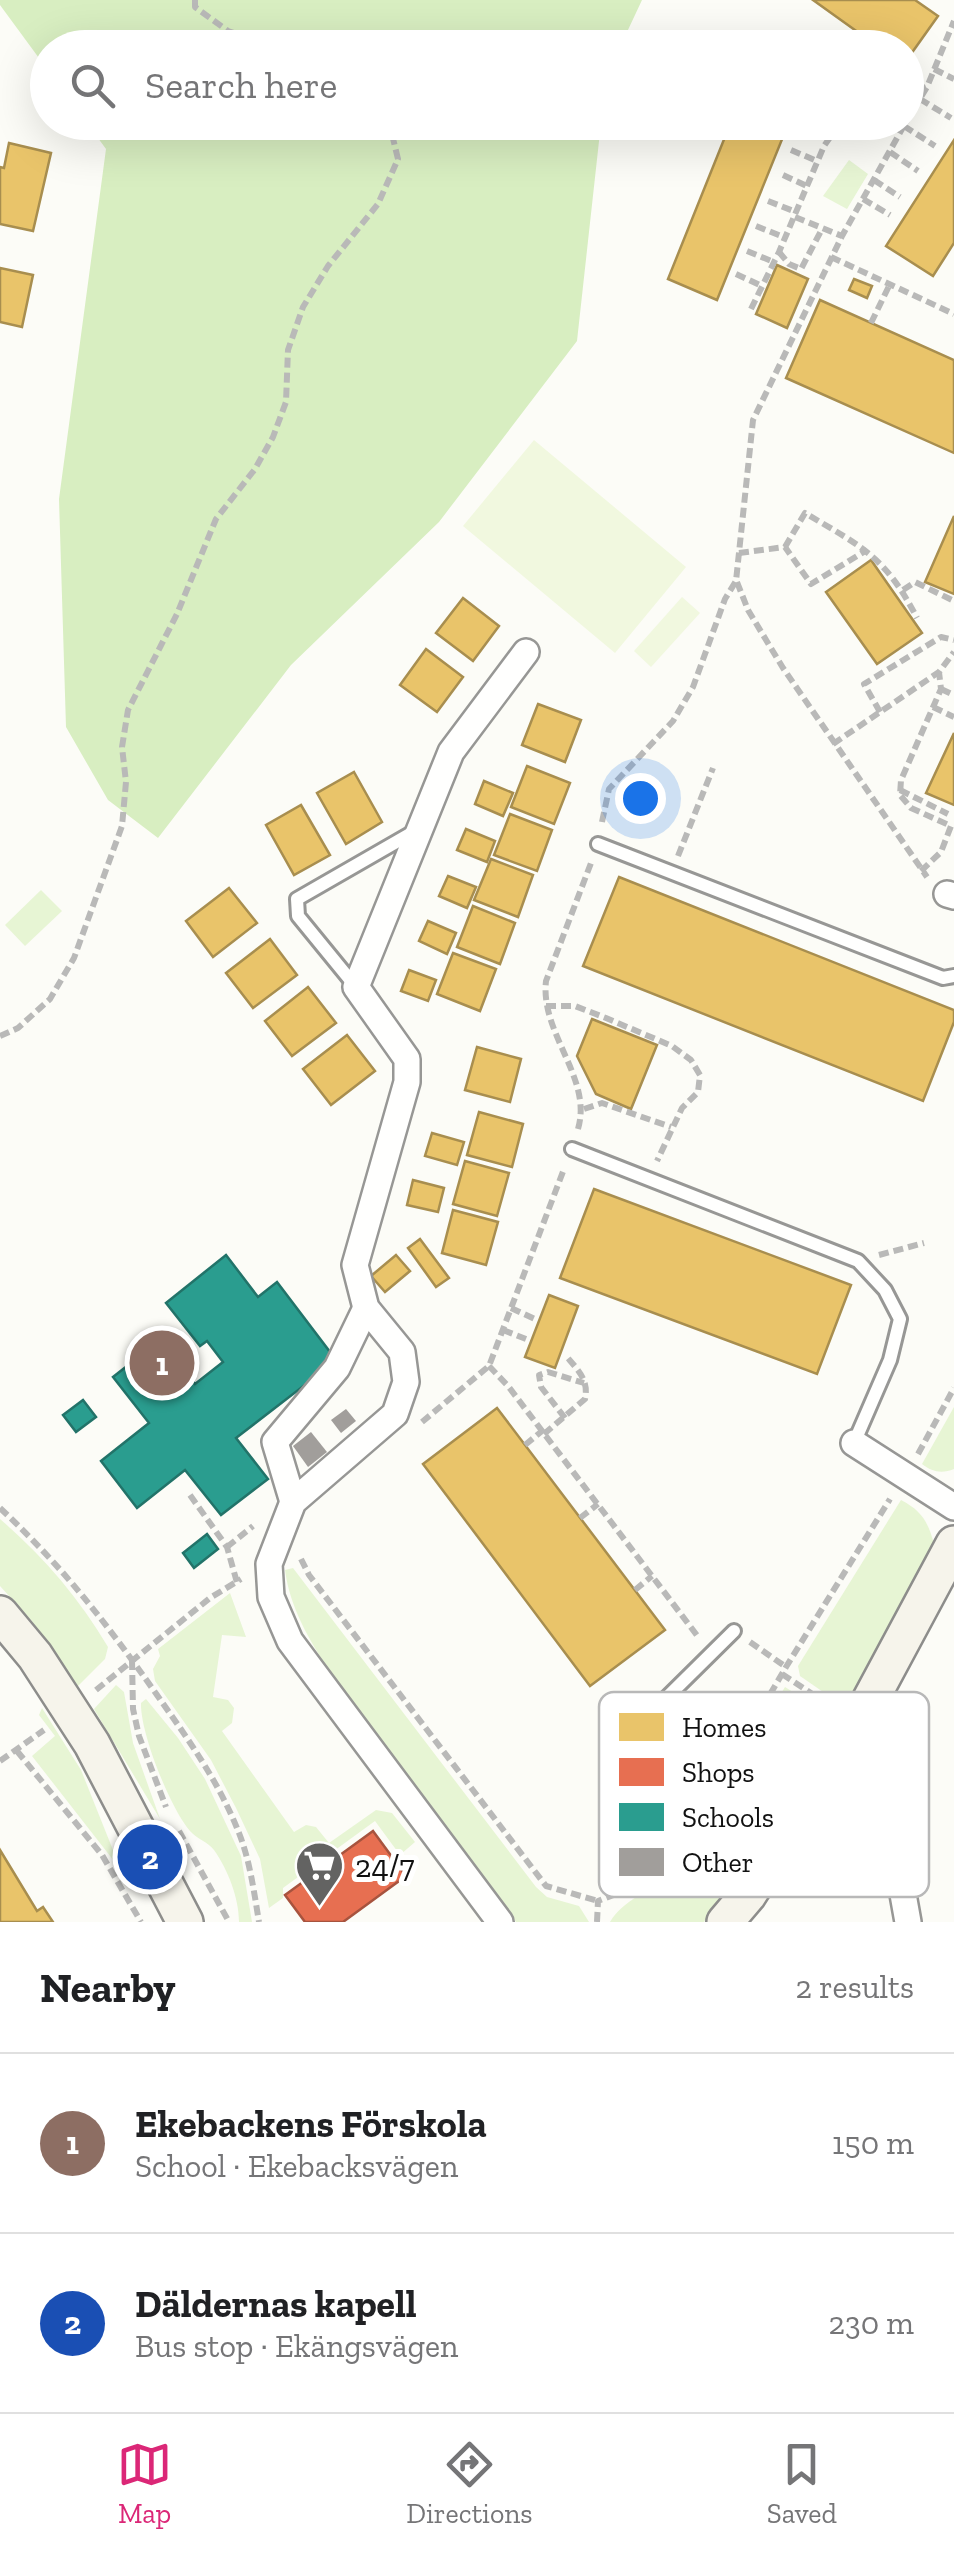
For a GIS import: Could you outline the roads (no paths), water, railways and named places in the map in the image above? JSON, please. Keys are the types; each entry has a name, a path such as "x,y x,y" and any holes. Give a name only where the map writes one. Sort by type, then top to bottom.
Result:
{"street":[{"path":"500,1922 290,1641 271,1597 269,1564 292,1502 395,1414 406,1382 402,1352 366,1308 355,1265 407,1082 407,1059 356,987 451,752 526,652"},
{"path":"292,1502 275,1442 337,1368 366,1308"},
{"path":"854,1444 954,1507"},
{"path":"875,1692 954,1544"},
{"path":"0,1614 35,1656 92,1744 185,1922"},
{"path":"726,1922 746,1897"},
{"path":"904,1897 908,1922"}],"lane":[{"path":"356,987 298,916 296,899 421,828"},
{"path":"598,844 944,978 954,976"},
{"path":"572,1149 858,1261 885,1290 900,1318 890,1360 854,1444"},
{"path":"672,1692 734,1631"}],"place":[{"name":"Ekebackens Förskola","path":"162,1363"},
{"name":"Däldernas kapell","path":"150,1857"},
{"name":"24/7","path":"320,1908"}]}
